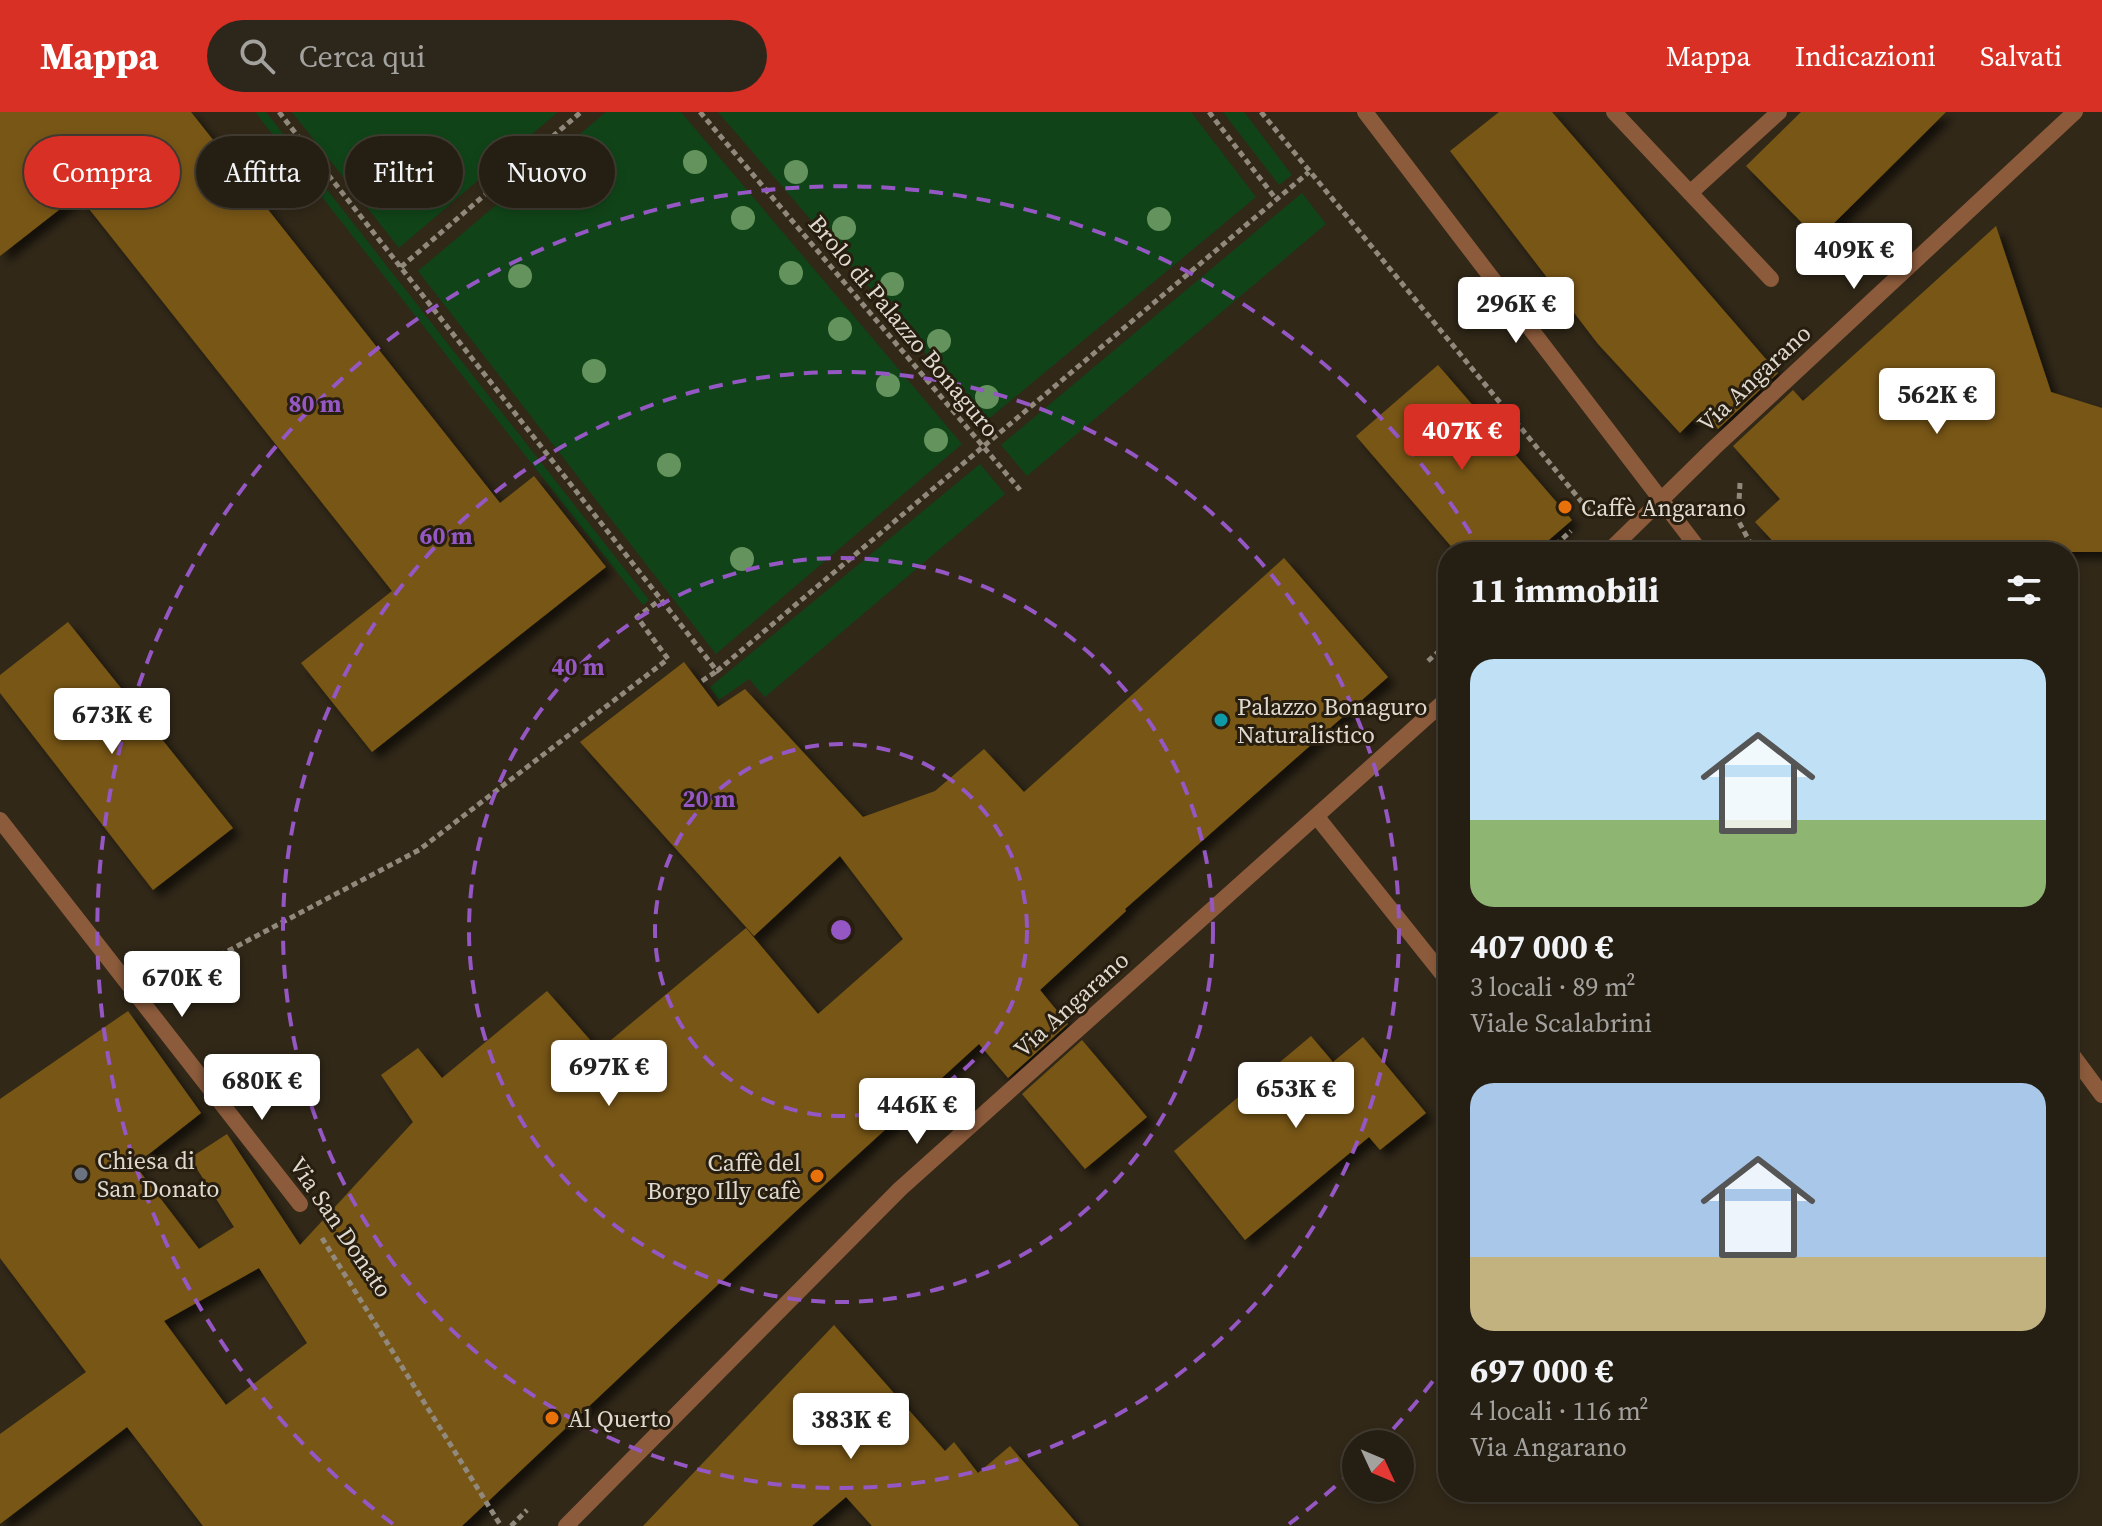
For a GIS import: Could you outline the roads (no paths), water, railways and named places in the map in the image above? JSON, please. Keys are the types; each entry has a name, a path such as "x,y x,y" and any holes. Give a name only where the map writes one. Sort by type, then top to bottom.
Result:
{"street":[{"path":"1365,112 1693,542"},
{"path":"1614,112 1771,279"},
{"path":"1690,193 1779,112"},
{"name":"Via Angarano","path":"1619,542 2075,112"},
{"name":"Via Angarano","path":"566,1526 900,1189 1438,707"},
{"path":"1317,817 1438,968"},
{"name":"Via San Donato","path":"0,820 300,1204"},
{"path":"2078,1063 2102,1095"}],"place":[{"name":"Caffè Angarano","path":"1565,507"},
{"name":"Palazzo Bonaguro Naturalistico","path":"1221,720"},
{"name":"Chiesa di San Donato","path":"81,1174"},
{"name":"Caffè del Borgo Illy cafè","path":"817,1176"},
{"name":"Al Querto","path":"552,1418"}]}
